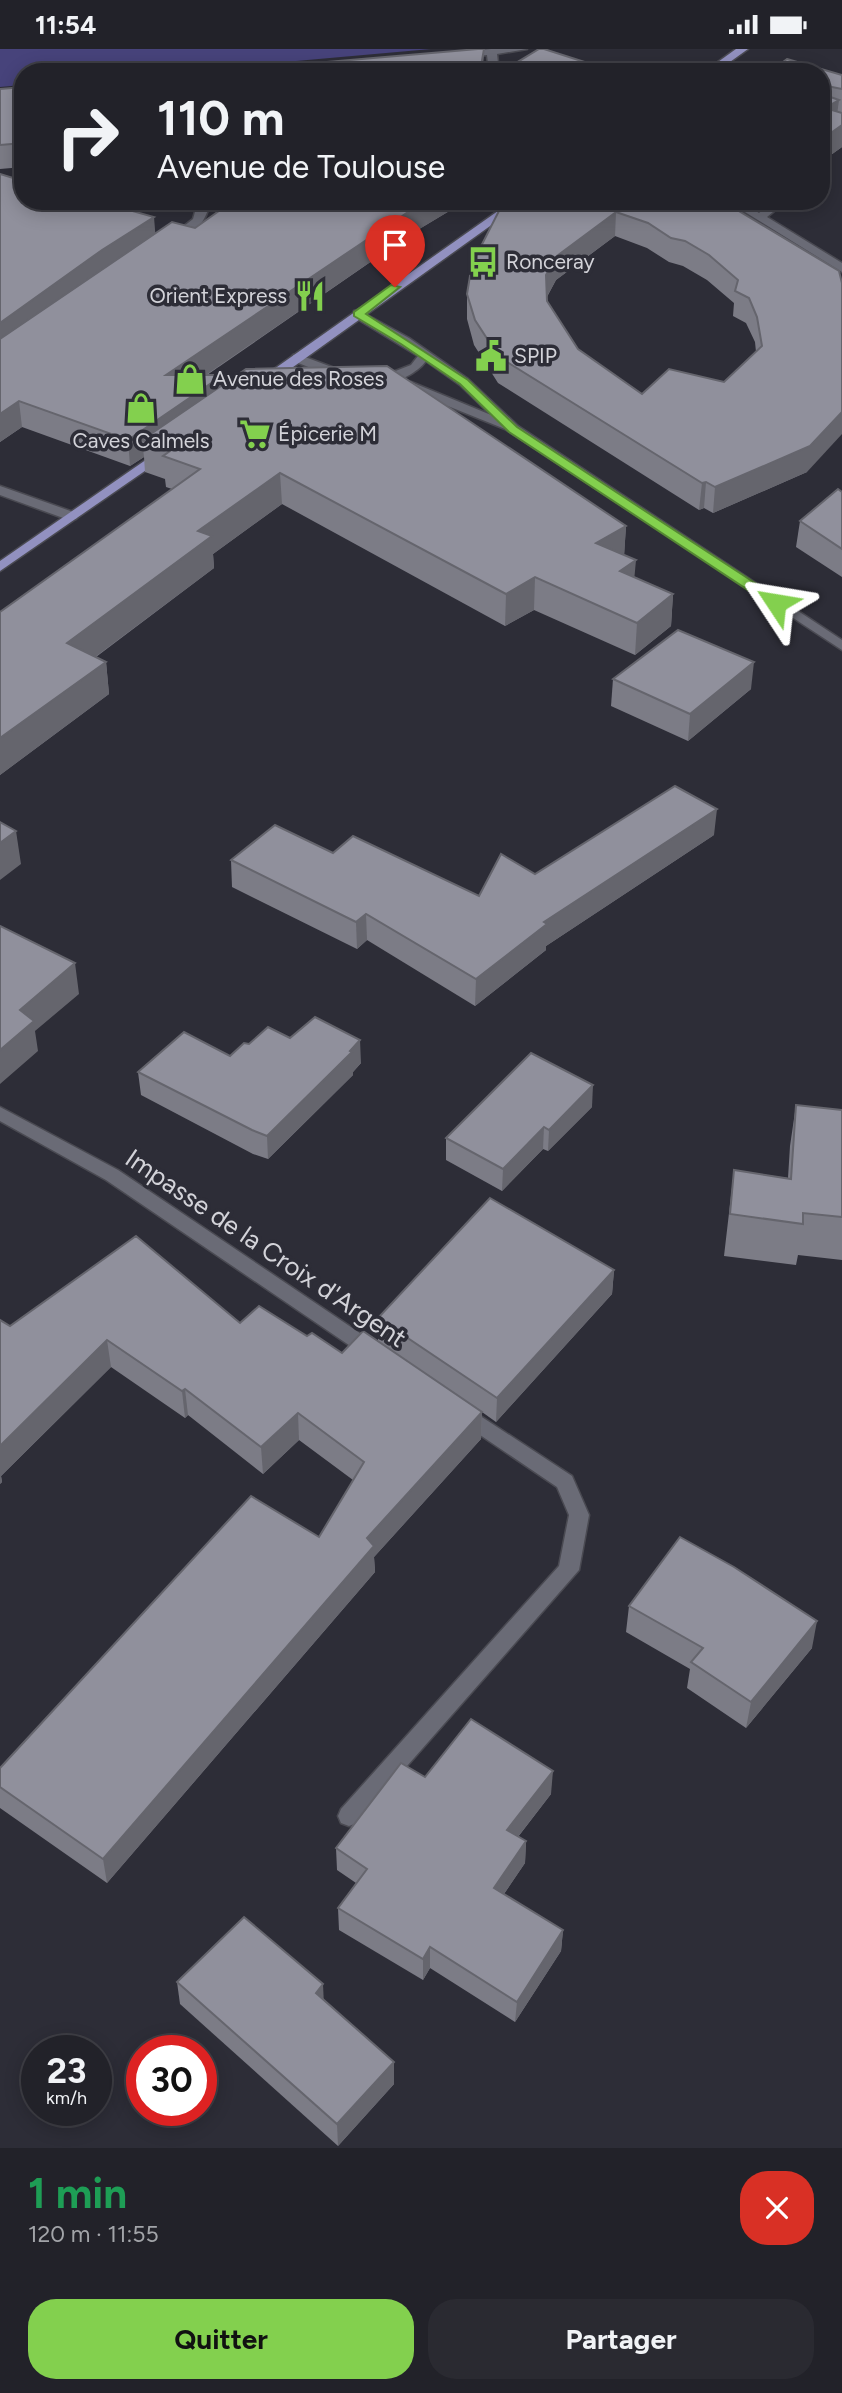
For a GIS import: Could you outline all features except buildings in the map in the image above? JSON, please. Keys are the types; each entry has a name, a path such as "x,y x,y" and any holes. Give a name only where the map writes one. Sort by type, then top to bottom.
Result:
{"main road":[{"path":"722,63 743,49"},
{"path":"250,392 507,210"},
{"path":"0,567 171,447"}],"street":[{"path":"451,55 522,49"},
{"path":"492,52 493,63"},
{"path":"167,244 199,222 204,210"},
{"path":"746,210 842,268"},
{"path":"759,218 769,210"},
{"path":"358,314 405,341 464,382 513,429 842,646"},
{"path":"370,380 415,368 424,356"},
{"path":"297,358 337,375 408,385 513,429"},
{"path":"0,490 71,516"},
{"name":"Impasse de la Croix d'Argent","path":"0,1113 112,1175 394,1366"},
{"path":"349,1816 569,1570 579,1515 565,1482 451,1404"}],"shaded area":[{"path":"0,49 431,49 273,63 14,63 14,86 0,87"}],"place":[{"name":"Ronceray","path":"483,262"},
{"name":"Orient Express","path":"310,296"},
{"name":"SPIP","path":"491,356"},
{"name":"Avenue des Roses","path":"190,379"},
{"name":"Caves Calmels","path":"141,408"},
{"name":"Épicerie M","path":"255,434"}],"route":[{"path":"395,287 358,314 405,341 464,382 513,429 776,603"}]}
